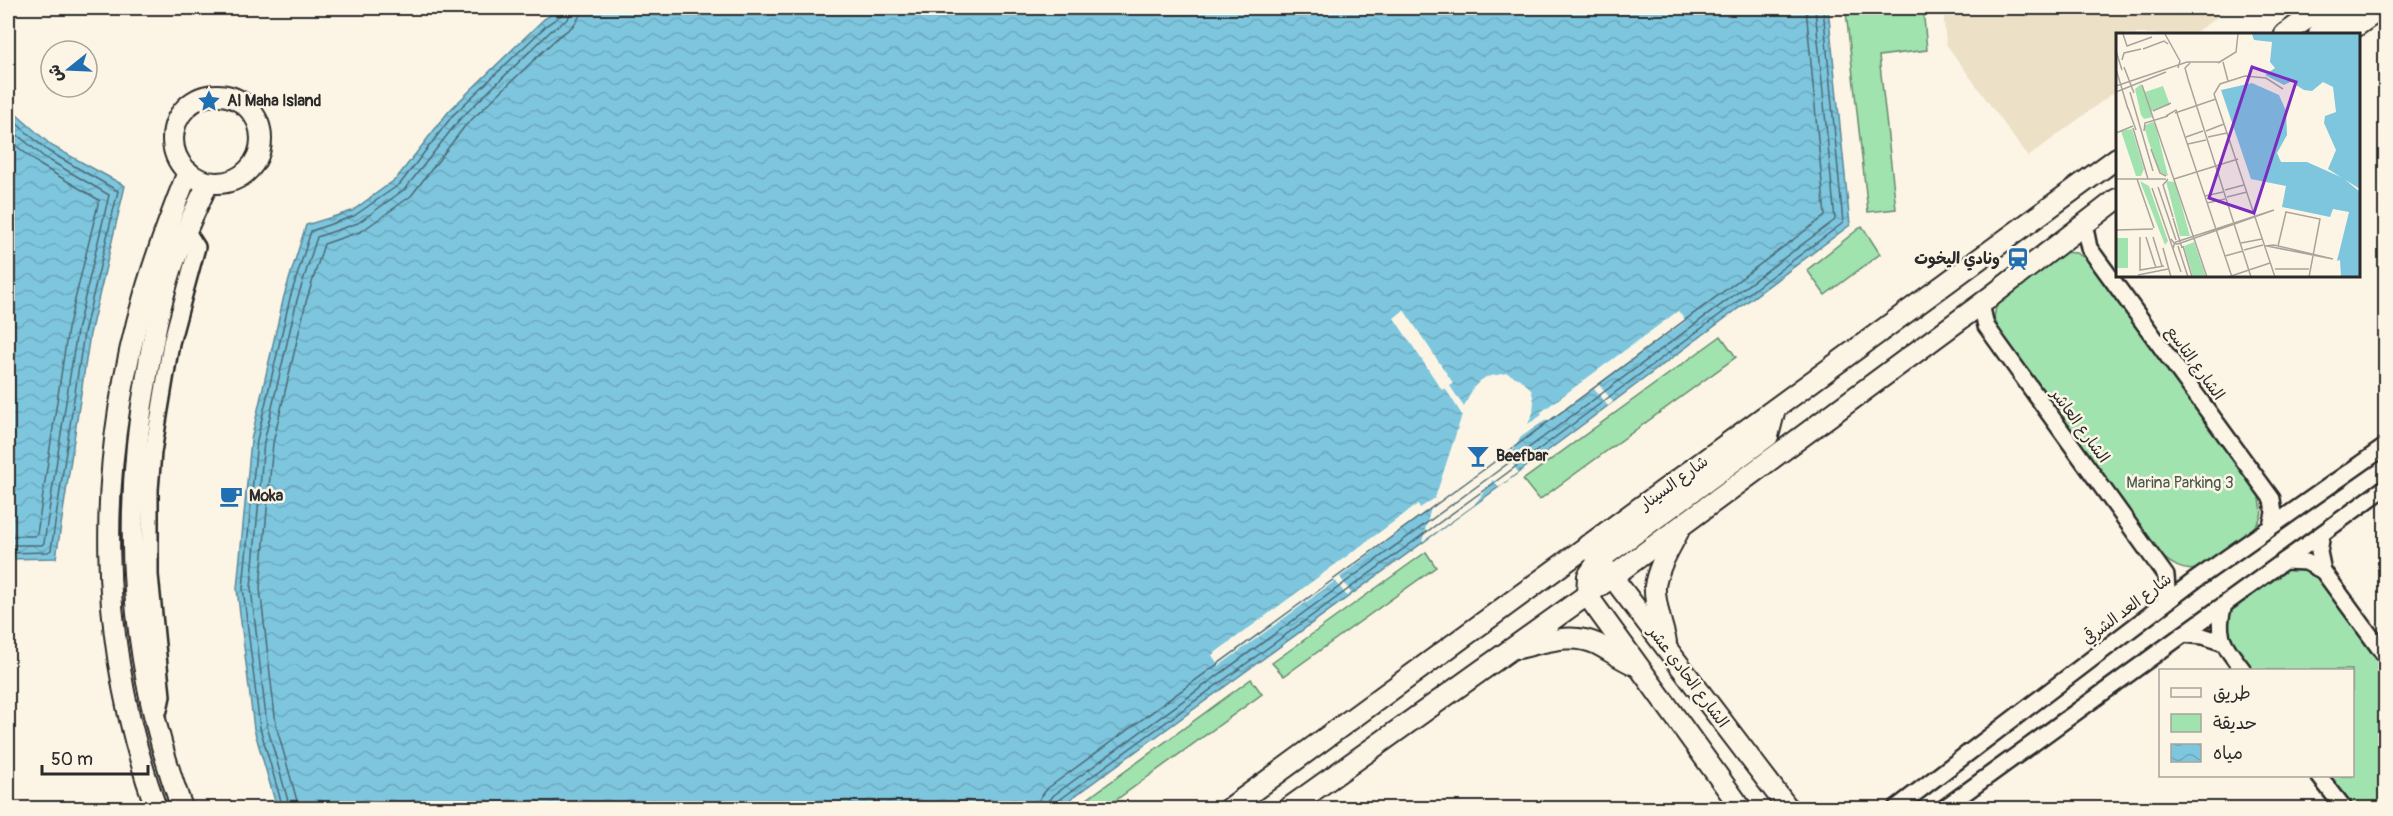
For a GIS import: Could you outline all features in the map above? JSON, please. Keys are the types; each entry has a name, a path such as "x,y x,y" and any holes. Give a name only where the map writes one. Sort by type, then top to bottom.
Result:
{"street":[{"path":"2286,33 2322,8"},
{"path":"2320,33 2353,8"},
{"path":"2349,32 2382,8"},
{"path":"2349,32 2385,18"},
{"path":"220,95 238,100 247,106 259,124 261,144 254,165 236,180 227,183 208,183 188,172 176,156 173,146 175,126 185,109 201,98 220,95"},
{"path":"1230,808 1594,553 1768,436 1775,410 2116,159"},
{"path":"182,808 154,717 142,663 132,560 132,489 140,417 152,346 168,279 188,172"},
{"path":"156,808 131,724 117,658 110,601 111,489 121,404 144,294 177,226 208,183"},
{"path":"1289,808 1612,577 1960,320 2116,200"},
{"name":"الشارع التاسع","path":"2084,223 2089,248 2272,499"},
{"path":"2061,241 2073,241 2089,248"},
{"name":"الشارع العاشر","path":"1981,304 1986,326 2166,576"},
{"path":"1960,320 1970,319 1986,326"},
{"name":"شارع العد الشرقي","path":"1896,808 2194,581 2385,446"},
{"path":"1944,808 2385,487"},
{"path":"2271,526 2274,513 2272,499 2300,504"},
{"path":"1668,650 1657,606 1656,585 1663,560 1681,526"},
{"path":"2322,534 2319,552 2323,571 2385,657"},
{"path":"1587,595 1588,576 1594,553"},
{"name":"الشارع الحادي عشر","path":"1594,553 1789,808"},
{"path":"2284,561 2306,562 2323,571"},
{"path":"2165,603 2166,576 2194,581"},
{"name":"الشارع الحادي عشر","path":"1587,595 1737,804"},
{"path":"2224,605 2220,623 2221,642 2241,669"},
{"path":"2184,634 2203,636 2221,642"},
{"path":"1510,650 1561,638 1577,638 1597,644 1639,668"},
{"path":"131,724 154,717"},
{"path":"2320,777 2344,808"}],"shaded area":[{"path":"1943,8 2230,8 2194,33 2116,33 2116,91 2028,157 1946,44"}],"green space":[{"path":"1883,8 1923,8 1927,50 1879,56 1896,209 1868,212 1846,12"},
{"path":"1862,226 1880,254 1825,295 1807,270"},
{"name":"Marina Parking 3","path":"2062,252 2076,253 2089,260 2256,489 2261,509 2258,522 2233,546 2196,569 2182,568 2162,556 2006,343 1994,318 1998,295"},
{"path":"1721,336 1736,357 1539,500 1523,480"},
{"path":"1426,552 1436,567 1284,676 1272,663"},
{"path":"2292,567 2312,571 2385,671 2385,808 2352,808 2329,777 2354,777 2354,669 2250,669 2232,643 2227,629 2227,610 2281,568"},
{"path":"1251,679 1262,694 1105,808 1075,808"}],"water":[{"path":"562,8 1828,8 1850,225 1499,487 1058,808 277,808 254,729 237,589 251,440 284,296 306,225 352,211 396,179 449,111 544,19"},
{"path":"8,107 52,146 125,186 90,334 56,558 8,559"}],"pier":[{"path":"1404,310 1453,383 1450,386 1464,407 1473,388 1480,381 1486,377 1507,373 1520,379 1531,389 1534,401 1533,413 1528,424 1678,311 1686,321 1599,384 1613,402 1608,406 1594,389 1548,422 1546,420 1521,437 1509,458 1518,472 1499,487 1493,480 1474,505 1422,542 1431,508 1340,577 1351,593 1347,596 1335,581 1219,666 1212,655 1418,504 1420,508 1435,498 1462,415 1445,388 1442,390 1394,318"}],"place":[{"name":"Al Maha Island","path":"209,101"},
{"name":"ونادي اليخوت","path":"2018,259"},
{"name":"Beefbar","path":"1478,456"},
{"name":"Moka","path":"231,496"}]}
